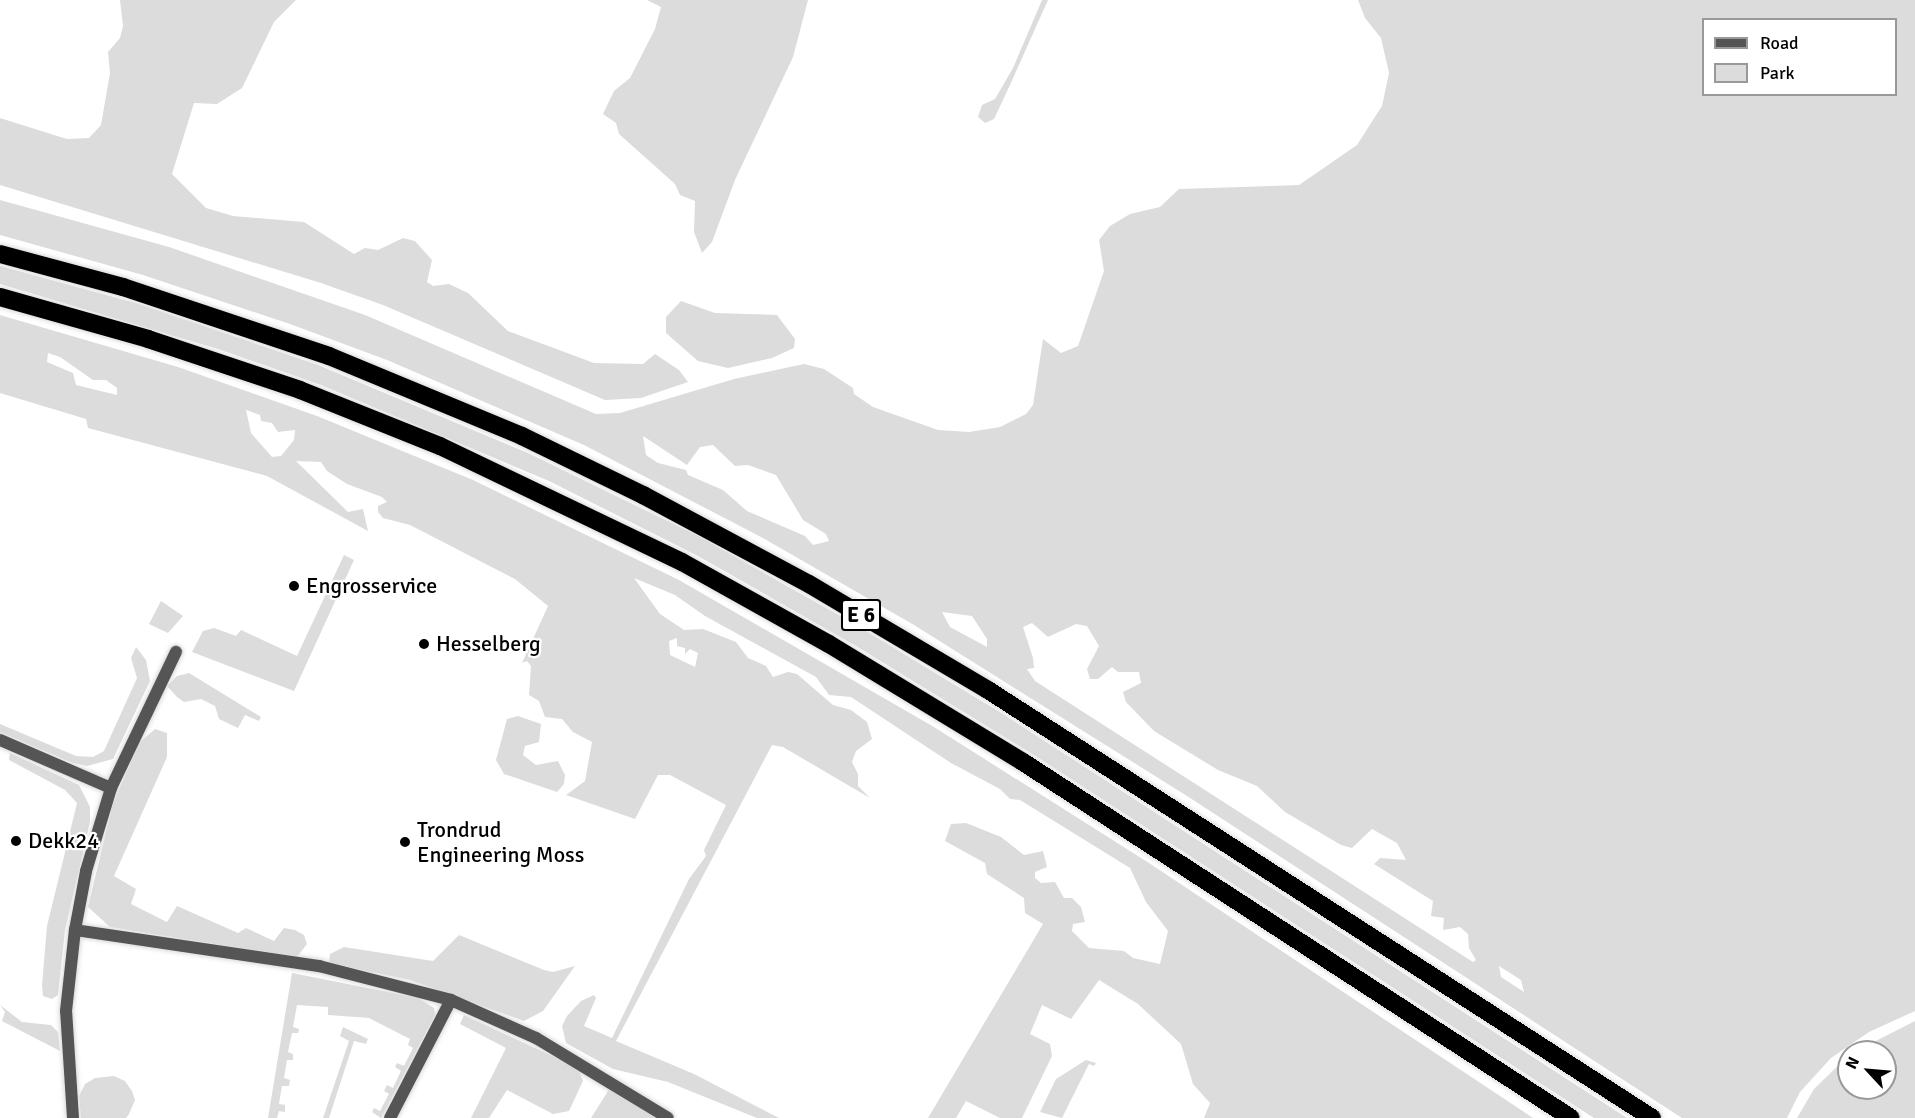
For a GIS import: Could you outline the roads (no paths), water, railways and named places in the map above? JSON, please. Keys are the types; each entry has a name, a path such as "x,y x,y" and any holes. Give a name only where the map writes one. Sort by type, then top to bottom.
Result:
{"highway":[{"name":"E 6","path":"0,254 123,287 329,356 456,407 643,495 809,584 988,690 1652,1118"},
{"name":"E 6","path":"0,297 148,339 300,390 440,446 682,561 829,644 1023,762 1572,1118"}],"street":[{"path":"73,1118 66,1011 75,930 86,871 111,788 176,652"},
{"path":"0,740 111,788"},
{"path":"75,930 319,966 451,1000 537,1038 669,1118"},
{"path":"390,1118 451,1000"}],"place":[{"name":"Engrosservice","path":"294,586"},
{"name":"Hesselberg","path":"424,644"},
{"name":"Dekk24","path":"16,841"},
{"name":"Trondrud Engineering Moss","path":"405,842"}]}
